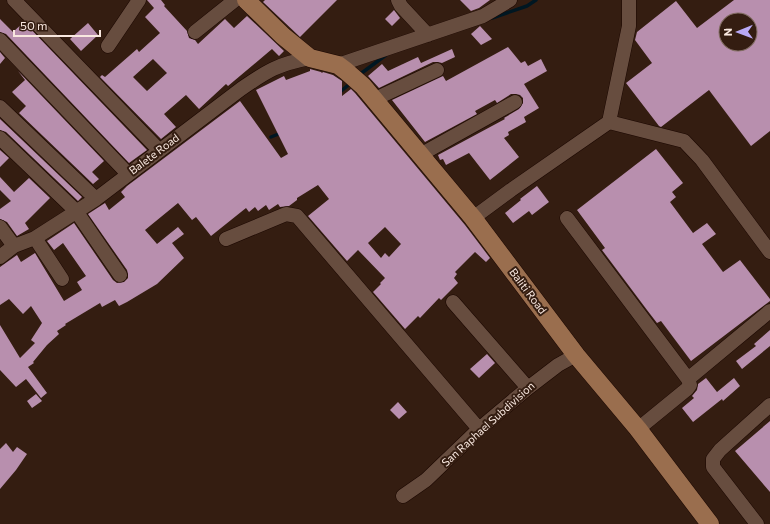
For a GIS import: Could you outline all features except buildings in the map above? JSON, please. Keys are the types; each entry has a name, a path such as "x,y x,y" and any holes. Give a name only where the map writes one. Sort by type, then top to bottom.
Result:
{"main road":[{"path":"246,0 283,36 310,58 342,68"},
{"name":"Baliti Road","path":"342,68 363,86 375,99 473,218 576,354 638,429 710,524"}],"street":[{"path":"14,0 159,150"},
{"path":"108,46 139,0"},
{"path":"195,32 235,0"},
{"path":"398,0 401,6 428,35"},
{"path":"473,218 609,122 629,26 629,0"},
{"path":"342,68 428,35 483,16 507,1"},
{"path":"0,40 128,174"},
{"name":"Balete Road","path":"0,256 14,246 35,238 96,199 159,150 265,72 289,62 310,58"},
{"path":"375,99 437,70"},
{"path":"420,155 515,102"},
{"path":"0,107 96,199"},
{"path":"609,122 684,141 702,160 770,252"},
{"path":"0,138 76,211 120,275"},
{"path":"226,239 286,214 297,216 479,429"},
{"path":"567,218 688,379 690,384 687,389 638,429"},
{"path":"0,227 14,246"},
{"path":"35,238 62,279"},
{"path":"453,302 528,388"},
{"path":"688,379 770,312"},
{"name":"San Raphael Subdivision","path":"403,496 426,480 479,429 528,388 558,365 576,354"},
{"path":"757,524 713,467 713,459 720,450 770,405"}],"waterway":[{"path":"492,18 527,6 536,0"},
{"path":"359,75 386,55"},
{"path":"340,92 352,82"},
{"path":"271,137 281,133"}]}
